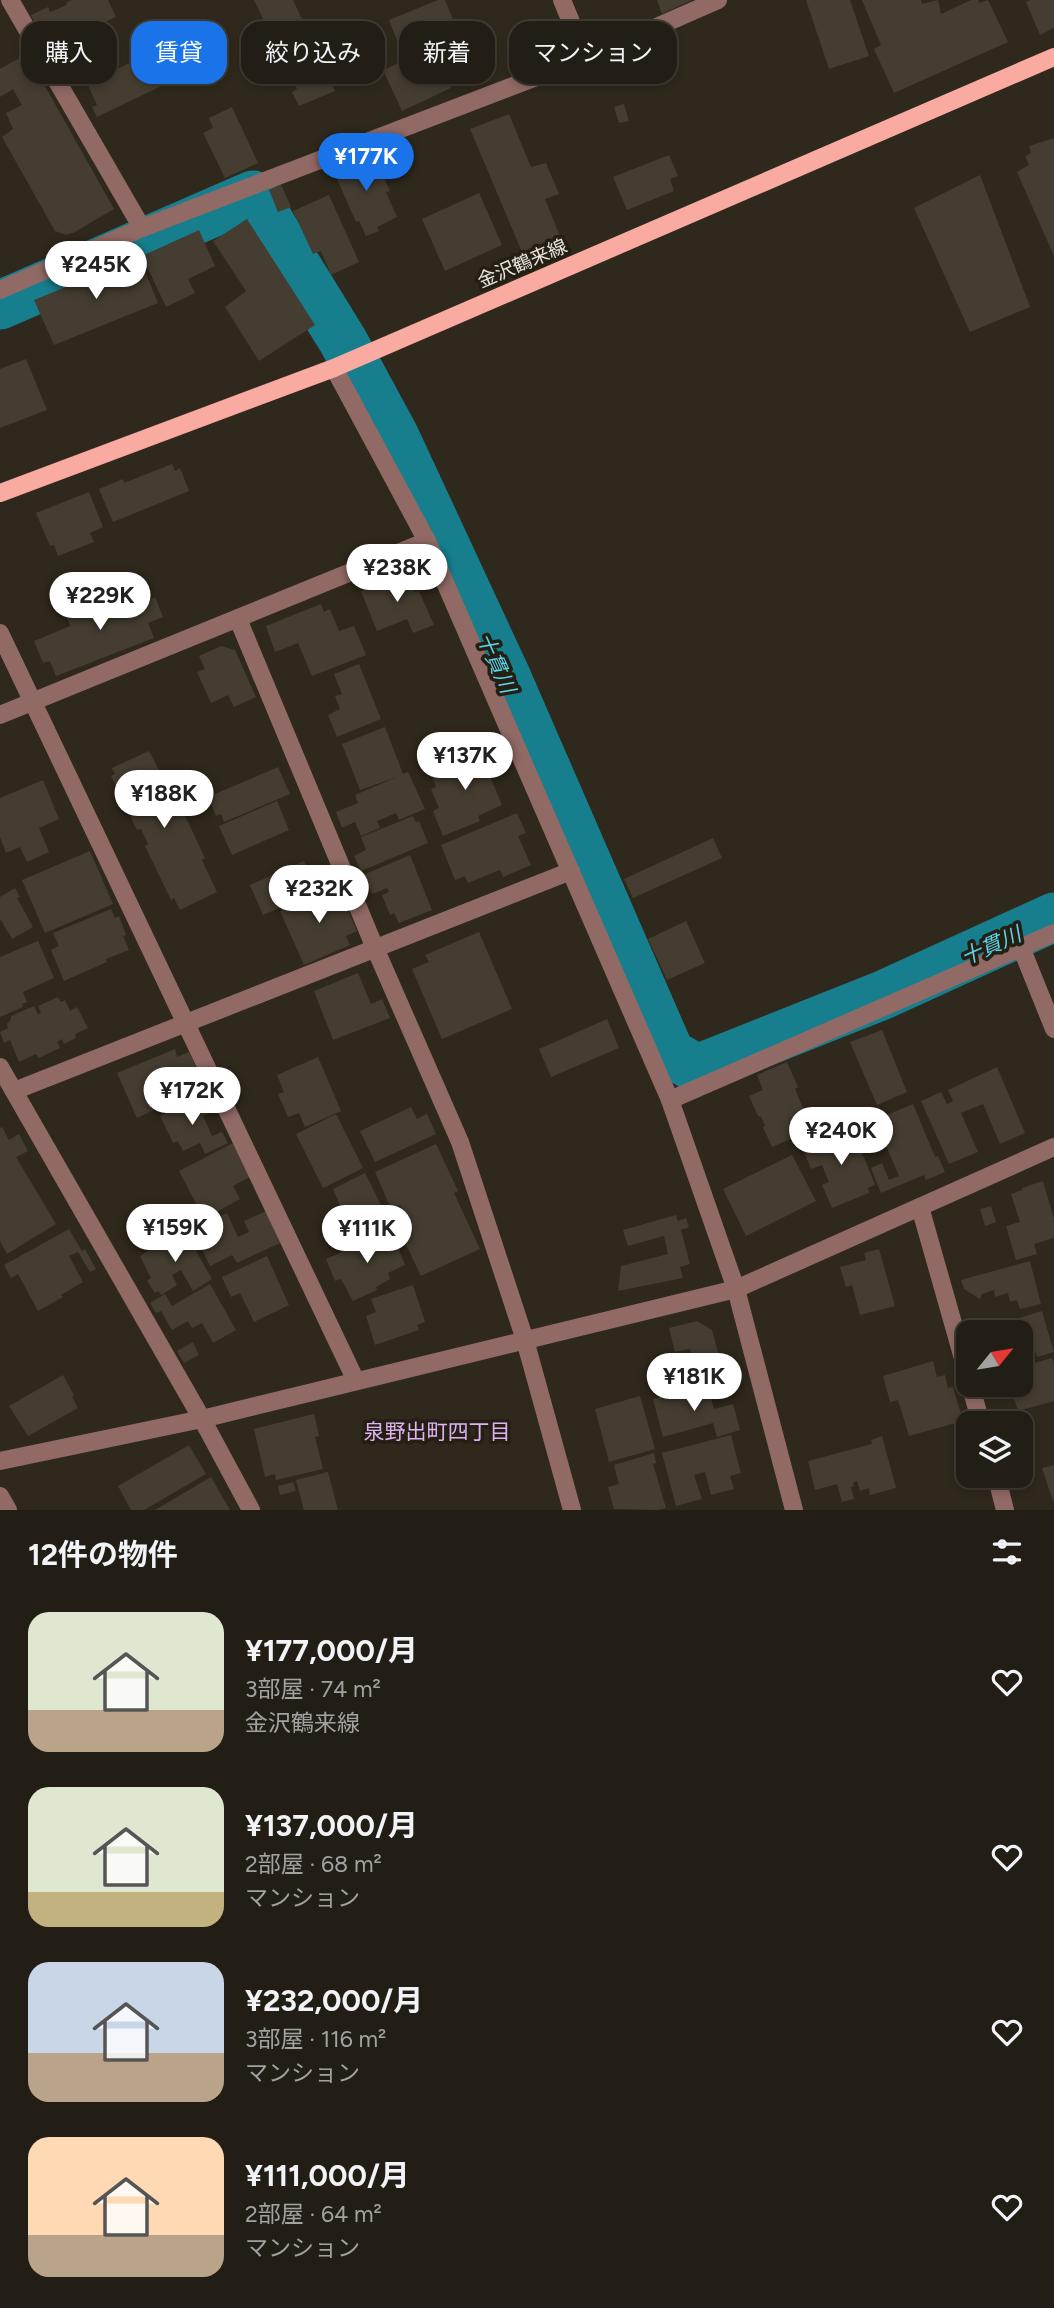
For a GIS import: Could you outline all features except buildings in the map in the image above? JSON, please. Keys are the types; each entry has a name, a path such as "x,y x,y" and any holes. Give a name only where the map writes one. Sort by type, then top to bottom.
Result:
{"main road":[{"name":"金沢鶴来線","path":"0,493 348,361 1054,57"}],"street":[{"path":"10,0 142,228"},
{"path":"562,0 571,21"},
{"path":"670,21 718,0"},
{"path":"0,290 142,228 518,84"},
{"path":"348,361 670,1100 736,1289 794,1510"},
{"path":"0,715 427,541"},
{"path":"238,619 375,948 460,1142 525,1340 572,1510"},
{"path":"0,633 356,1381"},
{"path":"14,1091 571,871"},
{"path":"670,1100 1054,933"},
{"path":"1021,947 1054,1029"},
{"path":"0,1067 202,1419 251,1510"},
{"path":"0,1461 202,1419 736,1289 1054,1147"},
{"path":"920,1207 956,1334"},
{"path":"999,1488 1005,1510"},
{"path":"0,1496 8,1510"}],"waterway":[{"name":"十貫川","path":"0,305 253,195 343,341 395,437 506,676 670,1053 697,1069 883,995 1054,917"}],"district":[{"name":"泉野出町四丁目","path":"437,1432"}]}
